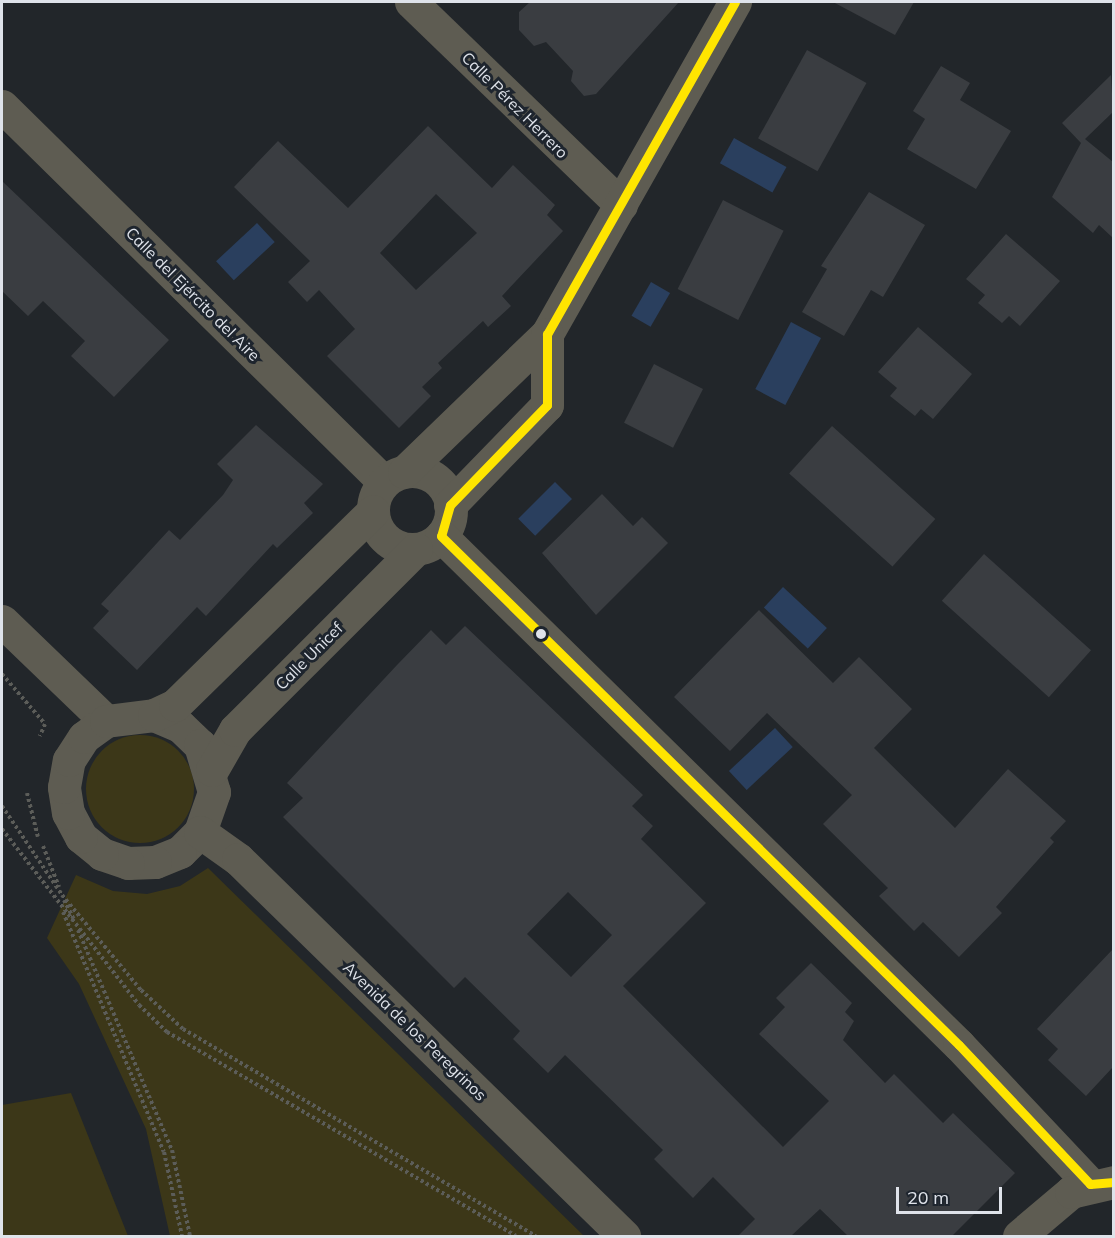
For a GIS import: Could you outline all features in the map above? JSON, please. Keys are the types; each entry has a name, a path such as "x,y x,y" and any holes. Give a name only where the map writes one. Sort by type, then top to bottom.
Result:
{"street":[{"name":"Calle Pérez Herrero","path":"411,2 621,206"},
{"path":"154,715 186,732 200,745 212,770 214,792 200,832 180,852 137,863 102,854 81,837 68,813 67,769 84,737 106,721 154,715 193,691 387,488 547,334 735,2"},
{"name":"Calle del Ejército del Aire","path":"2,106 387,488"},
{"name":"Calle Unicef","path":"212,770 236,730 436,530 544,410 549,394 547,334"},
{"path":"436,530 391,544 375,524 387,488 418,471 439,482 436,530 1102,1183 1053,1202 1019,1236"},
{"path":"2,621 106,721"},
{"name":"Avenida de los Peregrinos","path":"200,832 238,859 624,1236"}],"path":[{"path":"2,674 45,724 38,743"},
{"path":"27,785 33,828 43,846 172,1150 190,1236"},
{"path":"2,806 62,895 141,990 183,1029 536,1236"},
{"path":"2,829 62,908 167,1032 516,1236"},
{"path":"43,846 57,863"},
{"path":"62,908 164,1152 182,1236"}],"shaded area":[{"path":"140,735 161,739 178,751 190,768 194,789 190,810 178,827 161,839 140,843 119,839 102,827 90,810 86,789 90,768 102,751 119,739"},
{"path":"208,868 584,1236 170,1236 146,1129 79,984 47,938 76,875 113,891 147,894 180,886"},
{"path":"71,1093 128,1236 2,1236 2,1105"}],"water":[{"path":"734,138 786,167 772,192 720,163"},
{"path":"257,223 275,242 234,280 216,261"},
{"path":"651,282 670,293 651,327 632,316"},
{"path":"791,322 821,338 785,405 755,389"},
{"path":"555,482 572,499 535,536 518,519"},
{"path":"783,587 827,628 808,648 764,607"},
{"path":"775,728 793,747 747,790 729,771"}],"building":[{"path":"530,2 679,2 596,94 584,96 571,81 573,71 546,42 534,46 519,30 519,12"},
{"path":"833,2 914,2 895,35"},
{"path":"807,50 866,83 818,171 758,138"},
{"path":"941,66 970,83 960,100 1011,131 976,189 907,149 925,119 913,111"},
{"path":"1111,75 1113,112 1085,139 1113,162 1113,238 1099,225 1093,233 1052,197 1081,143 1062,123"},
{"path":"428,126 492,188 513,165 555,205 547,215 563,231 502,296 511,306 488,327 483,321 438,363 442,368 422,387 431,396 399,428 327,356 355,329 319,290 307,302 288,282 310,261 234,187 278,141 348,208","holes":["436,194 477,233 416,290 380,253"]},
{"path":"2,181 169,340 114,397 71,356 85,341 43,301 28,316 2,291"},
{"path":"869,192 925,225 883,297 871,290 844,336 802,312 827,269 821,266"},
{"path":"723,200 784,231 738,320 678,289"},
{"path":"1006,234 1060,281 1020,326 1009,316 1002,323 978,303 985,295 966,279"},
{"path":"918,327 972,374 933,419 921,409 915,416 890,396 897,388 878,372"},
{"path":"654,364 703,389 673,448 624,423"},
{"path":"256,425 323,484 304,503 313,513 277,548 273,544 206,616 197,607 137,670 93,628 109,611 101,604 169,530 180,540 223,495 233,480 217,464"},
{"path":"832,426 935,519 892,567 789,474"},
{"path":"602,494 633,526 642,517 668,543 596,615 542,553"},
{"path":"984,554 1091,650 1049,697 942,601"},
{"path":"759,610 833,683 859,657 912,709 874,748 955,828 1008,769 1066,821 1050,838 1054,842 996,907 1002,913 959,957 923,922 914,931 879,896 888,888 823,824 852,795 767,713 730,751 674,697"},
{"path":"465,626 643,795 632,806 653,826 641,839 706,903 623,986 783,1147 829,1101 759,1034 785,1007 776,998 811,963 852,1003 845,1012 854,1021 843,1040 885,1083 894,1074 943,1123 953,1113 1015,1173 952,1236 848,1236 820,1209 791,1236 738,1236 755,1219 713,1177 693,1198 654,1159 663,1150 565,1055 548,1073 513,1039 520,1031 465,977 454,988 283,817 303,798 287,783 397,665 431,630 446,645","holes":["568,892 612,935 571,977 527,934"]},
{"path":"1113,949 1113,1067 1086,1096 1048,1060 1058,1049 1037,1029"}],"transit line":[{"path":"735,2 547,334 547,405 450,505 441,536 959,1045 1090,1184 1114,1182"}]}
